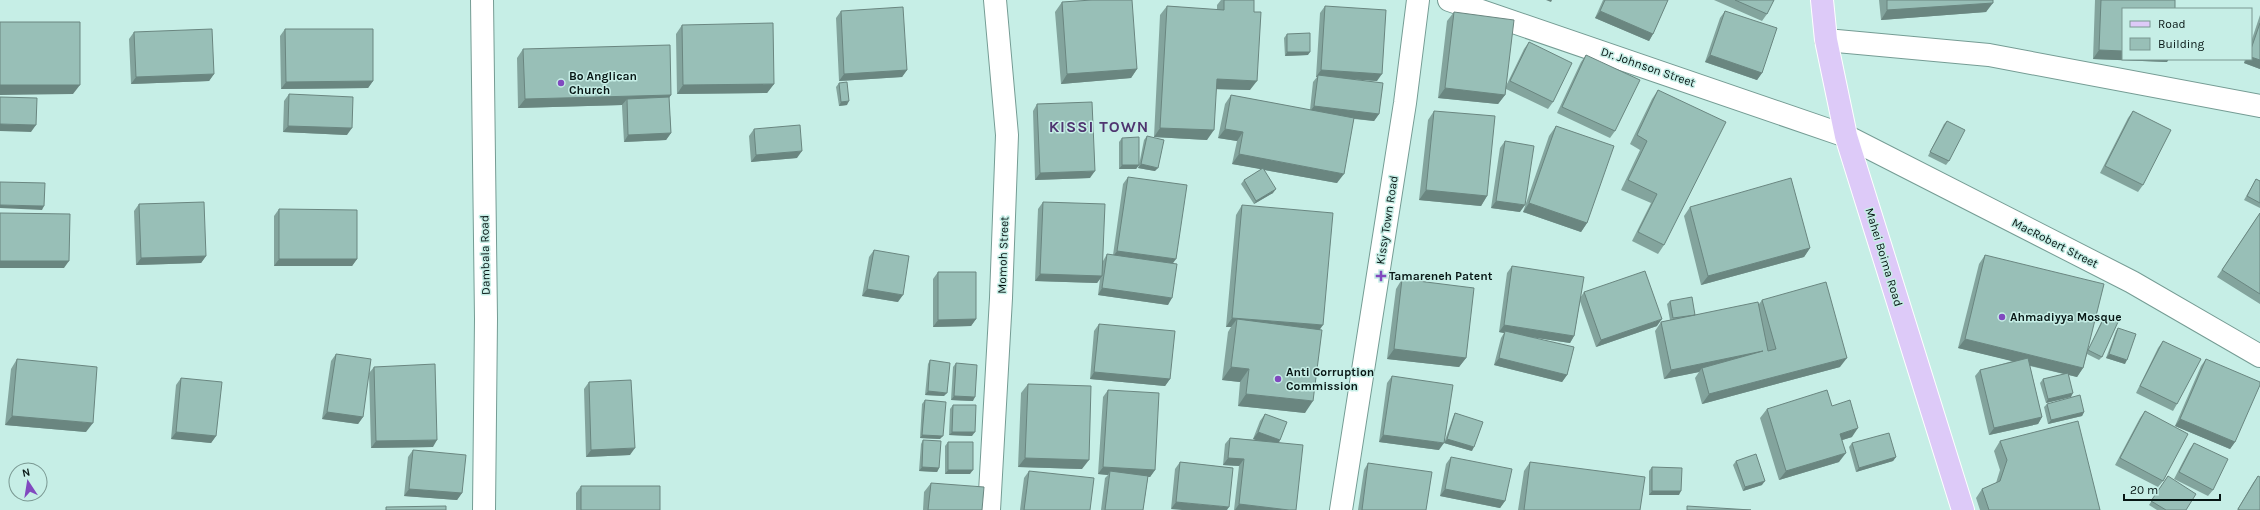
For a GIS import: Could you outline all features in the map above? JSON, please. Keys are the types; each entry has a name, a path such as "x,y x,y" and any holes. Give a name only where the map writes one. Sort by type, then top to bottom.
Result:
{"main road":[{"name":"Mahei Boima Road","path":"1822,0 1826,40 1846,136 1963,510"}],"street":[{"name":"Dambala Road","path":"482,0 486,320 484,510"},
{"name":"Momoh Street","path":"989,510 1001,298 1007,135 995,0"},
{"name":"Kissy Town Road","path":"1341,510 1405,103 1418,0"},
{"name":"Dr. Johnson Street","path":"1449,0 1846,136"},
{"path":"1826,40 1989,55 2260,106"},
{"name":"MacRobert Street","path":"1846,136 2132,282 2260,356"}],"building":[{"path":"1132,0 1137,69 1067,74 1062,2"},
{"path":"1224,0 1254,0 1254,12 1261,12 1257,81 1217,79 1214,130 1160,128 1167,6 1224,10"},
{"path":"1605,0 1668,0 1653,34 1600,11"},
{"path":"1735,0 1774,0 1767,14"},
{"path":"1887,0 1993,0 1993,3 1887,10"},
{"path":"2101,0 2175,0 2175,8 2122,8 2122,51 2099,50"},
{"path":"1325,6 1386,10 1382,74 1321,70"},
{"path":"903,7 907,70 844,74 841,11"},
{"path":"1725,11 1777,28 1762,73 1710,55"},
{"path":"1454,12 1514,20 1505,95 1445,88"},
{"path":"0,22 80,22 80,85 0,85"},
{"path":"773,23 774,84 683,85 682,25"},
{"path":"2260,23 2260,60 2252,57 2252,46"},
{"path":"212,29 214,74 136,77 134,32"},
{"path":"285,29 373,29 373,81 286,82"},
{"path":"1310,33 1310,52 1287,52 1287,34"},
{"path":"1529,42 1572,63 1553,102 1510,81"},
{"path":"670,45 671,95 525,99 523,49"},
{"path":"1586,55 1640,80 1615,131 1562,107"},
{"path":"1318,75 1383,83 1379,114 1314,106"},
{"path":"847,82 849,101 841,102 839,83"},
{"path":"1658,90 1726,122 1664,245 1638,232 1657,194 1628,180 1647,141 1637,135"},
{"path":"289,94 353,97 352,128 288,126"},
{"path":"1231,95 1354,118 1344,174 1239,154 1243,132 1225,129"},
{"path":"0,97 37,98 36,125 0,124"},
{"path":"669,97 671,133 628,135 627,99"},
{"path":"1092,102 1095,171 1040,173 1037,104"},
{"path":"1434,111 1495,116 1487,196 1426,190"},
{"path":"2133,111 2171,130 2143,185 2105,166"},
{"path":"1947,121 1965,130 1949,161 1930,152"},
{"path":"800,125 802,151 756,155 754,129"},
{"path":"1556,126 1614,146 1587,223 1529,203"},
{"path":"1147,136 1164,140 1158,168 1141,164"},
{"path":"1139,137 1139,165 1122,165 1122,138"},
{"path":"1505,141 1534,146 1525,205 1496,201"},
{"path":"1263,168 1276,189 1256,201 1244,180"},
{"path":"1128,177 1187,185 1176,259 1117,251"},
{"path":"1791,178 1810,248 1708,276 1690,207"},
{"path":"2256,179 2260,181 2260,203 2247,196"},
{"path":"0,182 45,183 44,206 0,205"},
{"path":"204,202 206,256 141,258 139,204"},
{"path":"1043,202 1105,204 1102,276 1040,274"},
{"path":"1242,205 1333,213 1323,325 1232,318"},
{"path":"279,209 357,210 357,259 279,259"},
{"path":"0,213 70,214 69,261 0,261"},
{"path":"2260,213 2260,294 2222,270"},
{"path":"874,250 909,256 903,295 867,289"},
{"path":"1107,254 1177,264 1172,298 1102,288"},
{"path":"1985,255 2104,284 2083,368 1965,339"},
{"path":"1512,266 1584,277 1574,336 1504,325"},
{"path":"1645,271 1662,319 1601,340 1584,292"},
{"path":"938,272 976,272 976,319 938,320"},
{"path":"1402,279 1474,288 1466,358 1394,349"},
{"path":"1826,282 1847,358 1709,394 1702,368 1763,351 1671,370 1661,322 1758,302 1768,351 1776,349 1762,300"},
{"path":"1692,297 1695,315 1673,318 1670,301"},
{"path":"2105,316 2118,322 2102,357 2088,350"},
{"path":"1237,319 1322,330 1313,401 1246,394 1249,369 1231,367"},
{"path":"1099,324 1175,331 1170,379 1094,372"},
{"path":"2118,328 2136,334 2127,360 2109,354"},
{"path":"1505,331 1574,347 1567,375 1499,358"},
{"path":"2163,341 2201,359 2177,404 2140,386"},
{"path":"336,354 371,359 363,417 327,412"},
{"path":"2028,358 2042,417 1994,428 1980,370"},
{"path":"17,359 97,367 93,423 12,416"},
{"path":"2206,359 2260,382 2235,442 2180,419"},
{"path":"930,360 950,363 947,393 928,391"},
{"path":"956,363 977,365 975,397 954,396"},
{"path":"435,364 437,440 376,441 374,367"},
{"path":"2068,373 2073,393 2048,399 2043,379"},
{"path":"1392,376 1453,385 1444,443 1383,435"},
{"path":"181,378 222,382 216,436 176,432"},
{"path":"631,380 635,448 591,450 589,382"},
{"path":"1028,384 1091,386 1089,460 1025,458"},
{"path":"1108,390 1159,393 1155,470 1103,467"},
{"path":"1827,390 1832,406 1850,400 1858,428 1840,434 1846,453 1786,471 1767,409"},
{"path":"2080,395 2084,412 2051,420 2047,404"},
{"path":"925,400 946,402 943,436 922,435"},
{"path":"953,405 976,405 975,432 952,432"},
{"path":"2145,411 2188,434 2163,481 2120,458"},
{"path":"1455,413 1483,422 1474,447 1447,439"},
{"path":"1265,414 1287,422 1280,440 1258,432"},
{"path":"2078,421 2100,510 1989,510 1982,489 2000,481 2007,460 2000,441"},
{"path":"1889,433 1896,457 1859,468 1852,443"},
{"path":"1230,438 1303,445 1296,510 1239,504 1244,459 1228,458"},
{"path":"923,440 941,441 939,468 922,467"},
{"path":"948,442 973,442 973,470 948,470"},
{"path":"2194,443 2228,459 2213,490 2179,472"},
{"path":"413,450 466,455 462,493 409,489"},
{"path":"1756,454 1765,481 1745,487 1736,461"},
{"path":"1451,457 1512,469 1505,501 1445,489"},
{"path":"1180,462 1233,468 1229,507 1176,502"},
{"path":"1530,462 1645,477 1640,510 1524,510"},
{"path":"1368,463 1432,472 1426,510 1362,510"},
{"path":"1652,467 1682,468 1681,491 1652,491"},
{"path":"1029,471 1094,478 1090,510 1024,510"},
{"path":"1110,471 1148,476 1143,510 1105,510"},
{"path":"2168,476 2196,494 2186,510 2166,510 2151,501"},
{"path":"2258,476 2260,477 2260,510 2238,509"},
{"path":"931,483 984,487 982,510 928,510"},
{"path":"581,486 660,486 660,510 581,510"},
{"path":"446,506 446,510 386,510 386,507"},
{"path":"1687,506 1751,510 1687,510"}],"place":[{"name":"Bo Anglican Church","path":"561,83"},
{"name":"Tamareneh Patent","path":"1381,276"},
{"name":"Ahmadiyya Mosque","path":"2002,317"},
{"name":"Anti Corruption Commission","path":"1278,379"}],"district":[{"name":"KISSI TOWN","path":"1099,126"}]}
